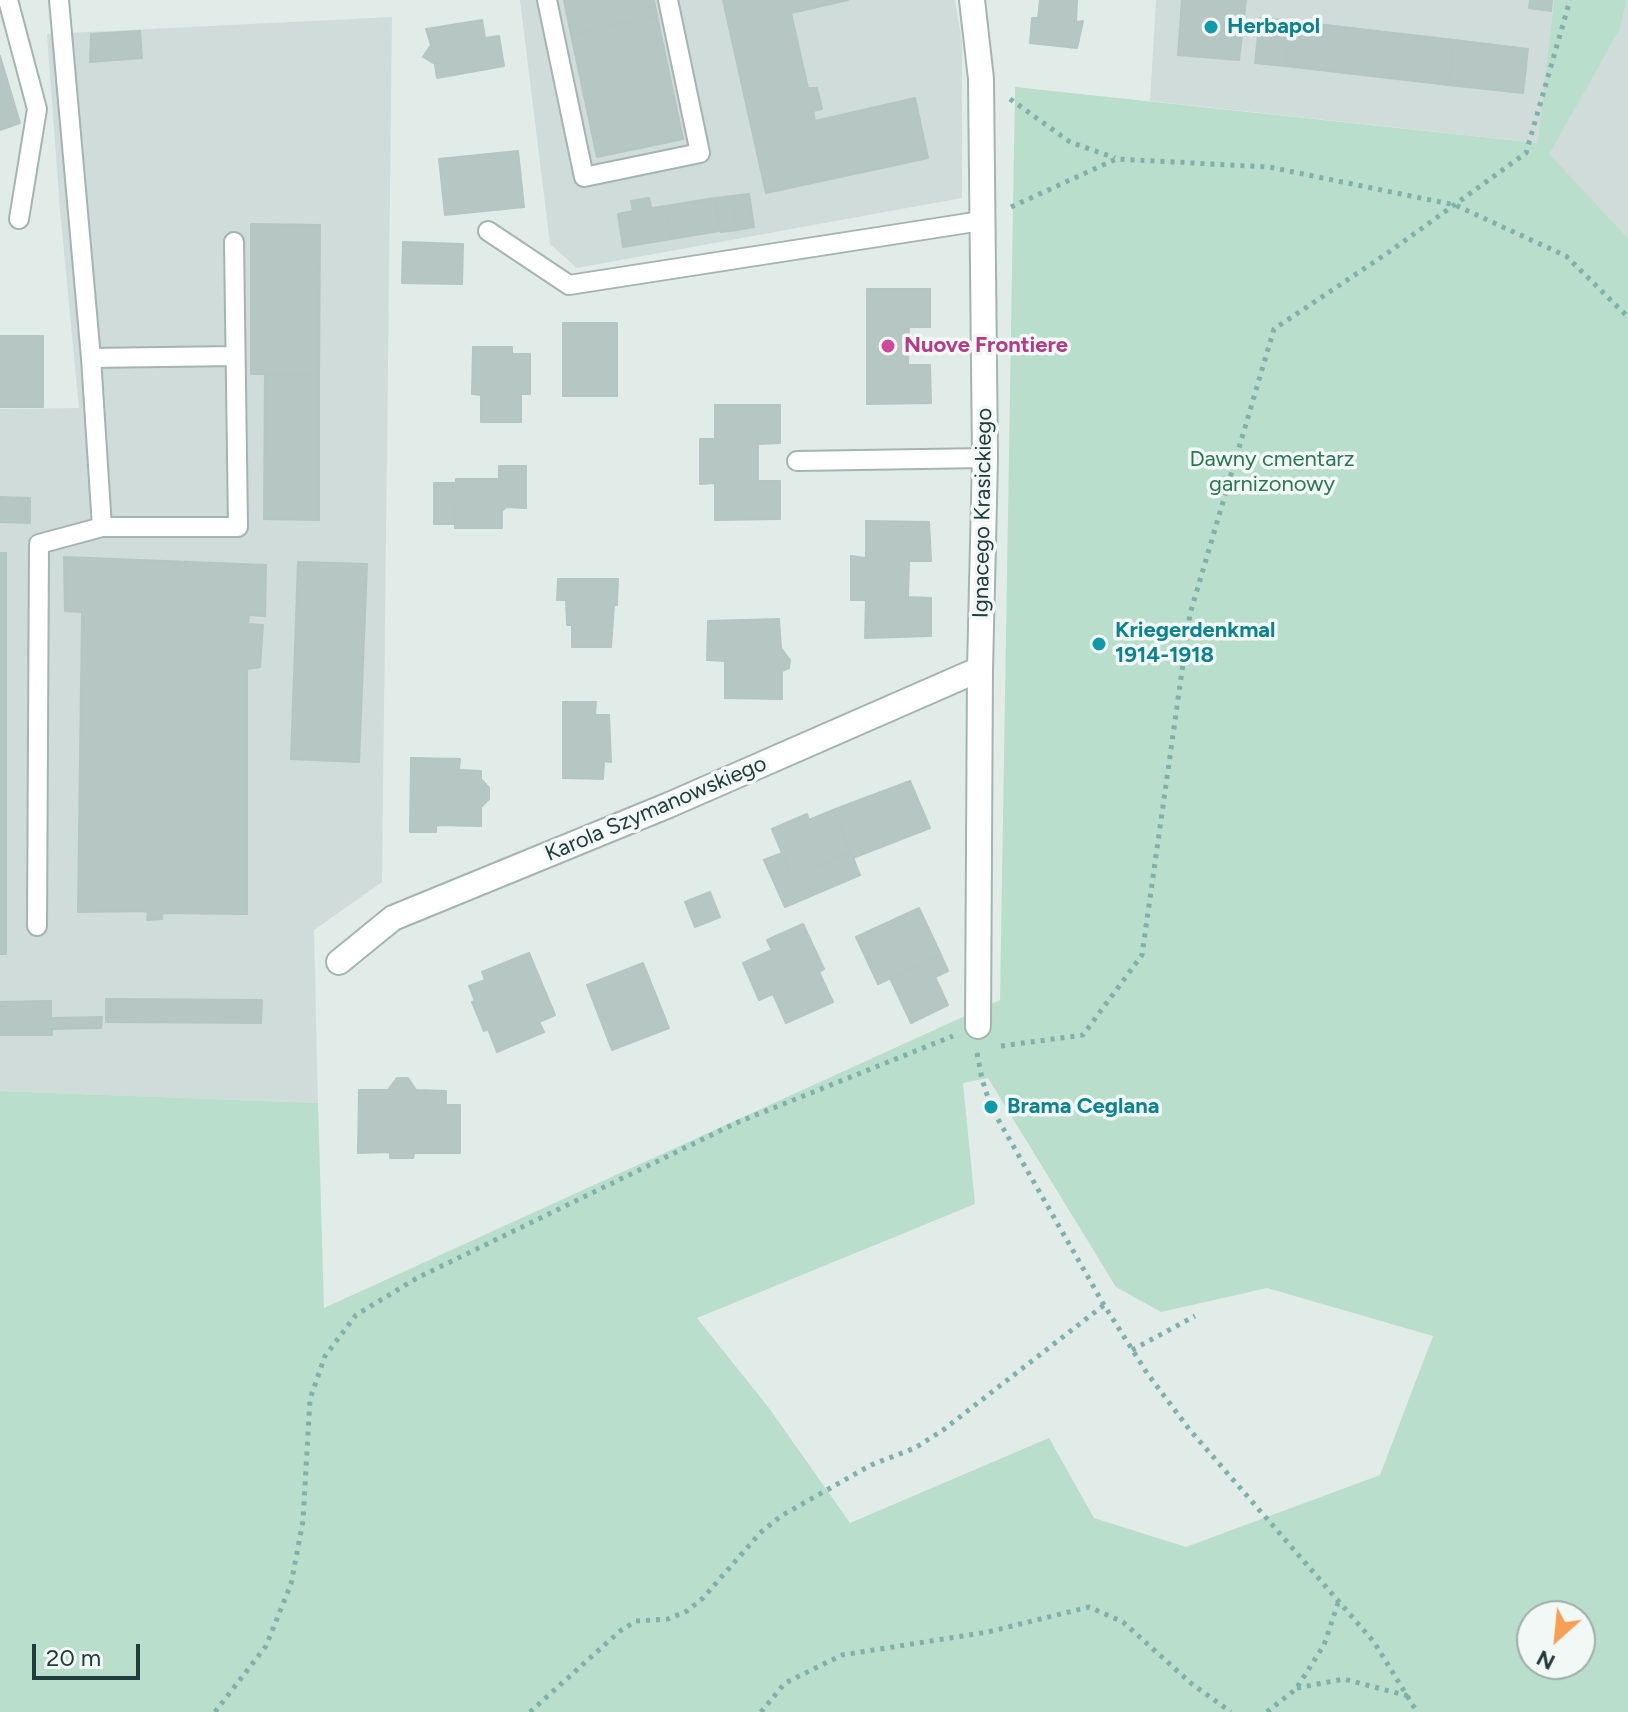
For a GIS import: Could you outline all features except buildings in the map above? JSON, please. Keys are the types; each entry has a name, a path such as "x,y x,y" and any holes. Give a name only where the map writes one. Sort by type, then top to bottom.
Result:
{"street":[{"name":"Ignacego Krasickiego","path":"972,0 981,79 985,458 977,1037"},
{"name":"Karola Szymanowskiego","path":"339,962 393,918 669,805 980,669"}],"lane":[{"path":"8,0 37,109 19,219"},
{"path":"59,0 91,358 102,527"},
{"path":"547,0 584,177 700,153 668,0"},
{"path":"488,231 569,285 981,221"},
{"path":"37,926 39,544 102,527 238,527 234,242"},
{"path":"91,358 235,356"},
{"path":"797,461 985,458"}],"path":[{"path":"215,1712 266,1646 291,1584 303,1521 310,1399 325,1356 356,1315 417,1278 736,1123 977,1037 1083,1035 1142,955 1190,614 1274,329 1389,252 1526,153 1570,0"},
{"path":"981,79 1070,142 1116,159 1269,167 1455,205 1566,256 1628,317"},
{"path":"981,221 1116,159"},
{"path":"977,1037 982,1079 991,1107 1132,1350 1189,1429 1374,1642 1417,1712"},
{"path":"530,1712 620,1631 636,1621 668,1619 687,1611 703,1598 760,1533 781,1516 871,1465 915,1448 943,1430 1104,1305"},
{"path":"1132,1350 1195,1316"},
{"path":"1267,1712 1296,1689 1324,1645 1339,1602"},
{"path":"761,1712 785,1683 842,1655 988,1632 1089,1607 1123,1622 1192,1684 1231,1712"},
{"path":"1296,1689 1344,1679 1408,1696"}],"shaded area":[{"path":"520,0 955,0 962,43 962,198 577,268 550,244"},
{"path":"1156,0 1554,0 1539,143 1150,101"},
{"path":"1627,0 1628,238 1548,154 1620,29"},
{"path":"392,17 382,882 314,930 318,1103 0,1091 0,409 79,408 47,34"}],"green space":[{"name":"Dawny cmentarz garnizonowy","path":"1554,0 1627,0 1620,29 1549,154 1628,238 1628,1712 0,1712 0,1091 318,1103 324,1308 1000,1000 1015,87 1538,143","holes":["988,1078 1116,1287 1161,1312 1267,1288 1433,1336 1380,1475 1186,1547 1094,1518 1049,1438 850,1523 769,1408 697,1318 975,1204 963,1083"]}],"place":[{"name":"Herbapol","path":"1211,27"},
{"name":"Nuove Frontiere","path":"888,346"},
{"name":"Kriegerdenkmal 1914-1918","path":"1099,644"},
{"name":"Brama Ceglana","path":"991,1107"}]}
